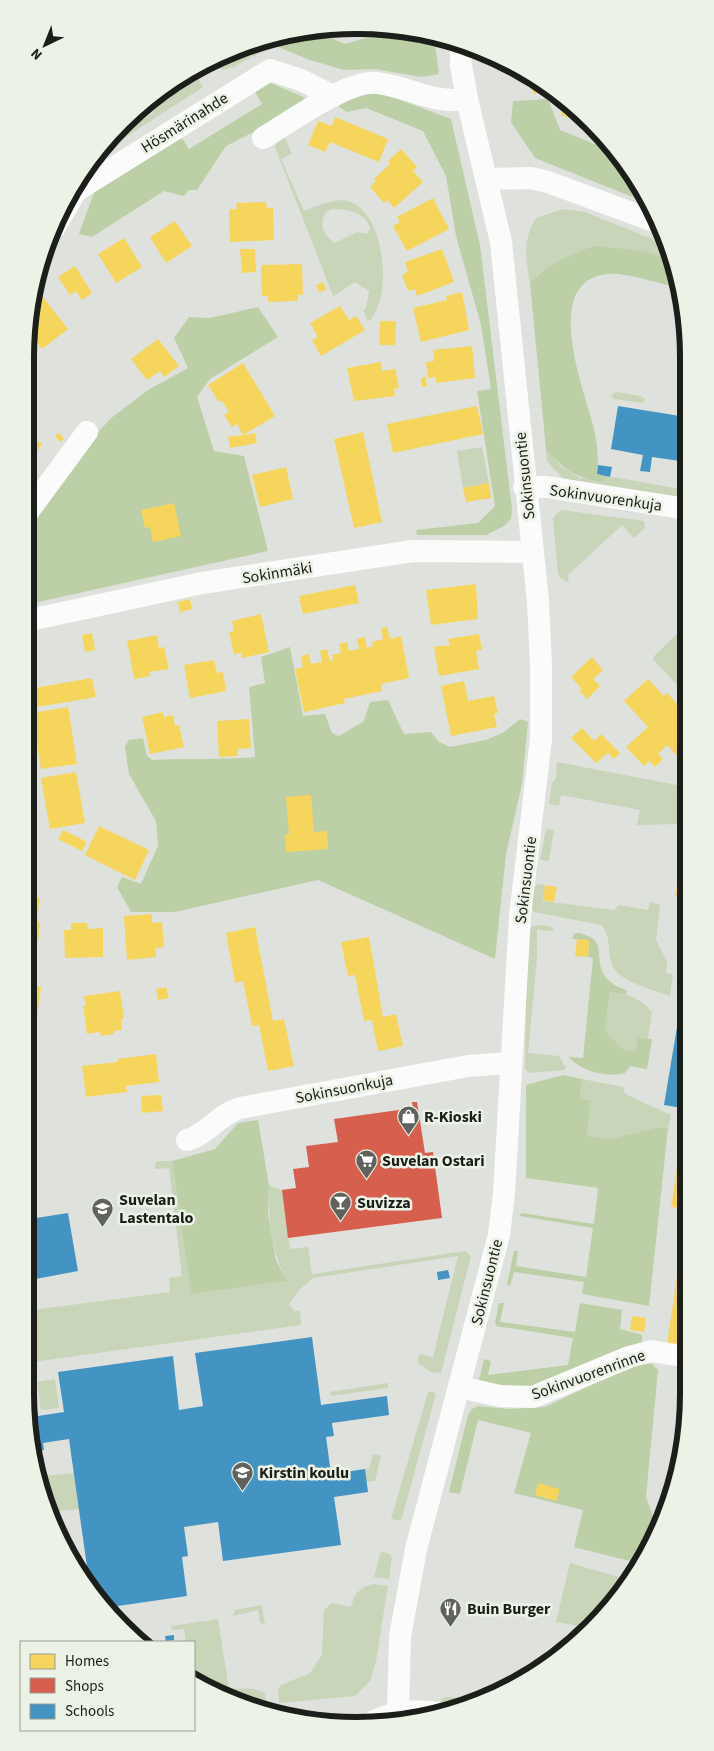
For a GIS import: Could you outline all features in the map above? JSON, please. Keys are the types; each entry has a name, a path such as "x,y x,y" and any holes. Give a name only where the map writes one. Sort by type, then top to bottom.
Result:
{"street":[{"name":"Sokinsuontie","path":"398,1711 400,1637 414,1557 498,1243 504,1193 510,1063 520,916 541,739 541,656 501,242 467,99 461,51"},
{"name":"Hösmärinahde","path":"82,188 270,70 301,80 333,96"},
{"path":"263,138 356,84 376,83 437,100 467,99"},
{"path":"486,179 531,178 548,182 650,220"},
{"path":"34,504 86,432"},
{"name":"Sokinvuorenkuja","path":"524,486 554,488 680,508"},
{"name":"Sokinmäki","path":"34,619 202,583 413,550 532,552"},
{"name":"Sokinsuonkuja","path":"187,1140 196,1138 228,1112 240,1108 468,1066 510,1063"},
{"name":"Sokinvuorenrinne","path":"459,1387 500,1396 533,1397 650,1351 680,1356"},
{"path":"387,1716 398,1711 414,1712"}],"green space":[{"path":"378,34 435,44 439,74 421,77 375,69 344,70 310,60 273,45 325,36 345,44"},
{"path":"264,48 254,57 251,55 250,58 234,67 215,67 233,58"},
{"path":"197,77 203,87 113,145 126,130 153,113 153,107"},
{"path":"266,81 306,98 275,121 226,146 197,190 189,190 184,196 164,191 92,237 79,234 96,187 180,135 189,149 262,104 254,90"},
{"path":"371,89 451,119 480,245 512,509 511,519 504,526 486,535 417,535 416,530 478,523 495,506 477,391 491,389 481,325 456,236 446,176 423,131 366,108 347,112 338,106"},
{"path":"548,99 560,130 603,147 626,177 640,200 535,158 511,122 513,101"},
{"path":"285,138 292,154 281,159 304,211 327,202 345,200 361,208 369,218 379,243 383,271 380,298 371,320 368,321 363,310 366,309 369,291 355,282 333,296 275,147 277,142","holes":["332,209 355,213 365,219 370,229 367,234 357,232 335,243 331,240 325,234 322,222 325,213"]},
{"path":"563,209 585,212 659,242 664,257 644,251 539,273 530,283 526,250 529,234 536,218"},
{"path":"594,246 644,251 664,257 672,286 633,276 608,274 588,281 576,295 571,314 572,338 576,362 596,437 597,474 607,476 603,482 585,478 571,472 559,463 546,449 530,283 544,270"},
{"path":"258,307 278,337 210,379 197,397 214,451 244,456 268,551 34,603 34,516 94,437 110,419 148,390 188,368 174,338 189,317 210,318"},
{"path":"617,392 640,396 646,400 642,403 614,399 611,395"},
{"path":"482,447 489,483 463,488 457,451"},
{"path":"546,449 561,466 580,478 607,476 680,489 680,498 564,480 547,461"},
{"path":"561,510 644,521 645,528 634,538 622,525 569,574 568,582 560,578 558,573 553,518"},
{"path":"680,631 680,688 653,659"},
{"path":"290,647 303,716 325,714 332,733 339,736 364,721 370,702 388,700 404,734 431,732 439,742 450,747 486,740 504,732 520,719 528,722 522,784 506,854 495,959 318,880 175,912 131,912 117,887 122,877 141,884 158,846 156,821 129,774 125,747 129,740 143,738 147,756 152,760 255,757 249,687 265,683 261,657"},
{"path":"557,762 680,786 680,824 637,825 640,810 561,795 559,806 549,804 552,783 556,779"},
{"path":"546,829 554,830 549,861 540,860"},
{"path":"538,884 545,885 543,901 614,910 619,905 648,910 650,902 660,904 656,940 667,961 666,973 673,975 670,996 627,980 617,972 611,961 605,930 601,925 534,912 530,908 534,887"},
{"path":"543,925 552,927 554,931 537,930 537,959 528,1053 559,1056 566,1068 564,1070 530,1073 525,1069 527,933 532,926"},
{"path":"579,933 588,936 597,944 603,973 610,982 628,991 626,994 610,992 605,1031 623,1049 635,1051 638,1037 652,1039 647,1069 630,1066 625,1073 603,1074 587,1070 569,1057 583,1058 593,958 588,957 589,940 572,939 574,934"},
{"path":"610,992 623,993 634,997 652,1012 648,1038 638,1037 635,1051 623,1049 605,1031"},
{"path":"563,1075 582,1079 580,1098 591,1101 587,1136 610,1139 658,1127 668,1128 649,1306 582,1294 584,1282 514,1272 510,1286 507,1285 514,1251 518,1251 516,1266 586,1277 593,1228 520,1216 521,1213 594,1224 598,1188 526,1178 526,1085"},
{"path":"582,1079 623,1087 625,1094 671,1115 668,1128 658,1127 610,1139 587,1136 591,1101 580,1098"},
{"path":"258,1120 269,1185 268,1215 276,1260 287,1281 191,1294 172,1161 215,1149 238,1123"},
{"path":"157,1161 172,1161 191,1294 287,1281 274,1246 269,1210 269,1185 282,1190 290,1249 308,1247 312,1274 465,1251 471,1256 441,1373 431,1372 418,1363 418,1357 421,1354 433,1357 458,1256 313,1278 299,1290 289,1304 294,1311 300,1311 301,1325 34,1362 34,1310 170,1292 169,1278 182,1276 169,1168 155,1169"},
{"path":"499,1303 504,1303 500,1322 575,1332 580,1303 622,1310 620,1329 642,1335 642,1342 635,1349 530,1393 479,1380 484,1359 491,1361 488,1375 568,1365 573,1338 496,1326"},
{"path":"637,1363 652,1364 658,1370 646,1497 655,1521 633,1562 574,1547 583,1510 514,1493 531,1433 478,1420 460,1494 449,1492 468,1415 472,1409 478,1406 509,1409 545,1407"},
{"path":"55,1379 59,1408 41,1410 37,1382"},
{"path":"388,1383 388,1388 331,1396 330,1392"},
{"path":"428,1392 436,1394 401,1521 391,1519"},
{"path":"373,1454 381,1456 375,1481 366,1482 365,1469 369,1468"},
{"path":"74,1473 79,1509 56,1511 45,1476"},
{"path":"383,1552 390,1554 392,1558 389,1579 374,1577 380,1554"},
{"path":"570,1563 623,1578 582,1626 556,1622"},
{"path":"373,1584 388,1586 376,1661 370,1681 355,1696 279,1703 278,1689 281,1685 310,1673 322,1655 324,1610 332,1603 351,1607 358,1592 364,1587"},
{"path":"262,1605 265,1624 260,1623 258,1610 233,1616 235,1610"},
{"path":"218,1619 229,1689 261,1691 265,1694 266,1704 233,1693 195,1674 195,1641 186,1641 184,1629 172,1630 171,1626"},
{"path":"447,1697 466,1698 447,1704 441,1703 441,1699"}],"building: Homes":[{"path":"529,83 541,91 534,94"},
{"path":"563,109 578,121 561,115"},
{"path":"335,117 388,139 379,162 330,142 325,152 308,145 318,121 332,126"},
{"path":"401,149 417,167 413,171 423,182 394,208 387,200 384,203 370,187 376,181 374,179 390,164 388,161"},
{"path":"433,198 449,229 407,251 393,226 400,222 397,217"},
{"path":"266,202 267,208 273,208 274,240 230,242 229,209 237,209 236,203"},
{"path":"175,221 192,246 166,263 150,237"},
{"path":"124,238 142,267 116,283 98,254"},
{"path":"240,249 255,249 256,272 242,273"},
{"path":"442,249 454,282 417,296 415,289 408,291 402,275 408,272 405,262"},
{"path":"302,264 303,295 298,295 298,301 268,302 268,296 262,296 261,265"},
{"path":"75,266 92,293 82,300 76,291 70,295 58,277"},
{"path":"323,282 326,290 319,292 316,285"},
{"path":"462,292 469,330 421,342 413,308 447,300 446,296"},
{"path":"40,294 68,329 42,349 34,339"},
{"path":"340,306 349,320 356,316 365,330 321,356 312,340 318,337 310,323"},
{"path":"380,321 396,321 395,345 379,345"},
{"path":"158,339 179,366 164,377 160,371 147,380 131,359"},
{"path":"472,346 475,378 436,383 436,377 428,378 426,362 434,361 433,350"},
{"path":"381,362 382,371 395,369 399,388 394,389 395,396 354,401 347,368"},
{"path":"243,363 275,416 243,435 237,424 232,427 224,415 229,412 222,401 219,402 208,385"},
{"path":"426,377 427,386 422,387 421,378"},
{"path":"477,406 483,434 393,453 387,424"},
{"path":"363,432 382,522 354,528 334,439"},
{"path":"59,433 64,439 60,442 55,436"},
{"path":"255,433 257,443 230,448 228,437"},
{"path":"34,439 42,444 34,456"},
{"path":"286,467 293,499 260,507 252,475"},
{"path":"489,483 491,498 466,502 463,488"},
{"path":"174,503 181,536 153,542 150,527 145,528 141,510"},
{"path":"476,584 478,619 431,625 426,590"},
{"path":"355,585 359,603 303,614 299,596"},
{"path":"190,599 192,609 180,612 178,602"},
{"path":"261,614 269,652 242,658 241,653 234,654 229,632 234,631 232,621"},
{"path":"387,627 390,639 401,636 409,678 381,684 382,691 344,699 345,703 304,712 295,669 303,667 301,656 309,654 311,664 322,662 320,651 327,649 330,661 333,660 332,655 341,653 339,644 347,642 349,651 359,649 357,639 365,637 367,648 373,646 372,642 383,639 381,628"},
{"path":"92,633 95,650 85,652 82,635"},
{"path":"479,634 482,650 476,651 479,669 439,676 434,647 450,645 448,639"},
{"path":"157,635 159,648 164,647 169,669 149,672 150,676 134,679 127,641"},
{"path":"592,657 603,670 593,679 600,686 587,699 579,691 582,689 571,677"},
{"path":"214,660 217,673 223,672 226,691 190,698 184,665"},
{"path":"92,678 96,697 34,708 34,688"},
{"path":"648,679 664,696 667,693 680,707 678,712 680,714 680,755 678,757 667,745 658,754 663,759 655,767 649,761 644,766 626,747 648,727 624,701"},
{"path":"464,681 468,701 494,696 498,713 494,714 497,727 451,736 441,686"},
{"path":"68,707 77,764 41,769 34,725 34,713"},
{"path":"163,712 164,717 173,715 175,726 179,725 184,747 150,754 142,717"},
{"path":"249,719 251,748 238,749 238,756 219,757 217,721"},
{"path":"582,728 594,741 601,734 620,753 614,759 608,753 596,763 571,738"},
{"path":"76,772 85,823 50,829 41,778"},
{"path":"311,795 314,832 327,831 328,849 286,852 285,834 289,834 286,797"},
{"path":"99,826 149,850 135,880 85,855"},
{"path":"63,830 87,842 82,851 58,839"},
{"path":"680,870 680,897 675,896"},
{"path":"545,885 557,887 554,902 543,900"},
{"path":"34,897 40,898 37,919 40,924 38,942 35,942 34,945"},
{"path":"152,914 152,923 162,922 164,947 155,948 156,957 127,960 124,916"},
{"path":"71,923 87,923 88,929 103,928 103,957 65,958 64,930 71,930"},
{"path":"255,927 273,1021 284,1019 294,1066 268,1071 259,1025 252,1026 243,981 235,983 226,933"},
{"path":"369,937 383,1017 396,1014 403,1046 378,1051 372,1020 364,1021 355,975 348,976 341,942"},
{"path":"577,939 589,940 588,957 575,956"},
{"path":"34,986 41,987 34,1039"},
{"path":"166,987 169,998 158,1000 156,989"},
{"path":"120,991 124,1018 121,1019 122,1030 114,1031 114,1034 101,1036 100,1032 87,1034 83,1006 86,1006 84,996"},
{"path":"156,1054 159,1082 126,1086 127,1092 86,1097 82,1066 118,1062 117,1059"},
{"path":"161,1095 163,1111 142,1113 141,1096"},
{"path":"680,1149 680,1208 671,1207"},
{"path":"680,1257 680,1346 667,1344"},
{"path":"632,1316 646,1318 644,1332 630,1330"},
{"path":"538,1483 560,1489 556,1501 535,1495"}],"building: Shops":[{"name":"Suvelan Ostari","path":"412,1102 417,1102 425,1153 433,1152 442,1218 288,1238 282,1190 296,1188 293,1169 309,1167 306,1146 338,1142 334,1119 413,1108"}],"building: Schools":[{"path":"618,406 680,416 680,461 652,457 650,472 640,471 643,455 611,449"},
{"path":"598,465 612,467 610,477 597,474"},
{"path":"680,1009 680,1108 664,1105"},
{"name":"Suvelan Lastentalo","path":"34,1208 36,1218 68,1213 78,1271 34,1279"},
{"path":"448,1270 450,1278 438,1280 437,1272"},
{"path":"312,1337 321,1405 387,1396 389,1415 332,1423 334,1436 326,1437 331,1474 365,1469 368,1492 334,1497 341,1545 223,1561 218,1522 184,1527 188,1556 182,1557 187,1596 114,1607 88,1574 69,1439 43,1443 44,1450 39,1451 34,1415 34,1381 38,1416 64,1412 58,1372 173,1356 179,1410 203,1406 195,1353"},
{"path":"174,1635 174,1640 166,1641 165,1636"}],"place":[{"name":"R-Kioski","path":"408,1135"},
{"name":"Suvelan Ostari","path":"366,1179"},
{"name":"Suvizza","path":"341,1221"},
{"name":"Suvelan Lastentalo","path":"103,1227"},
{"name":"Kirstin koulu","path":"243,1491"},
{"name":"Buin Burger","path":"451,1627"}]}
